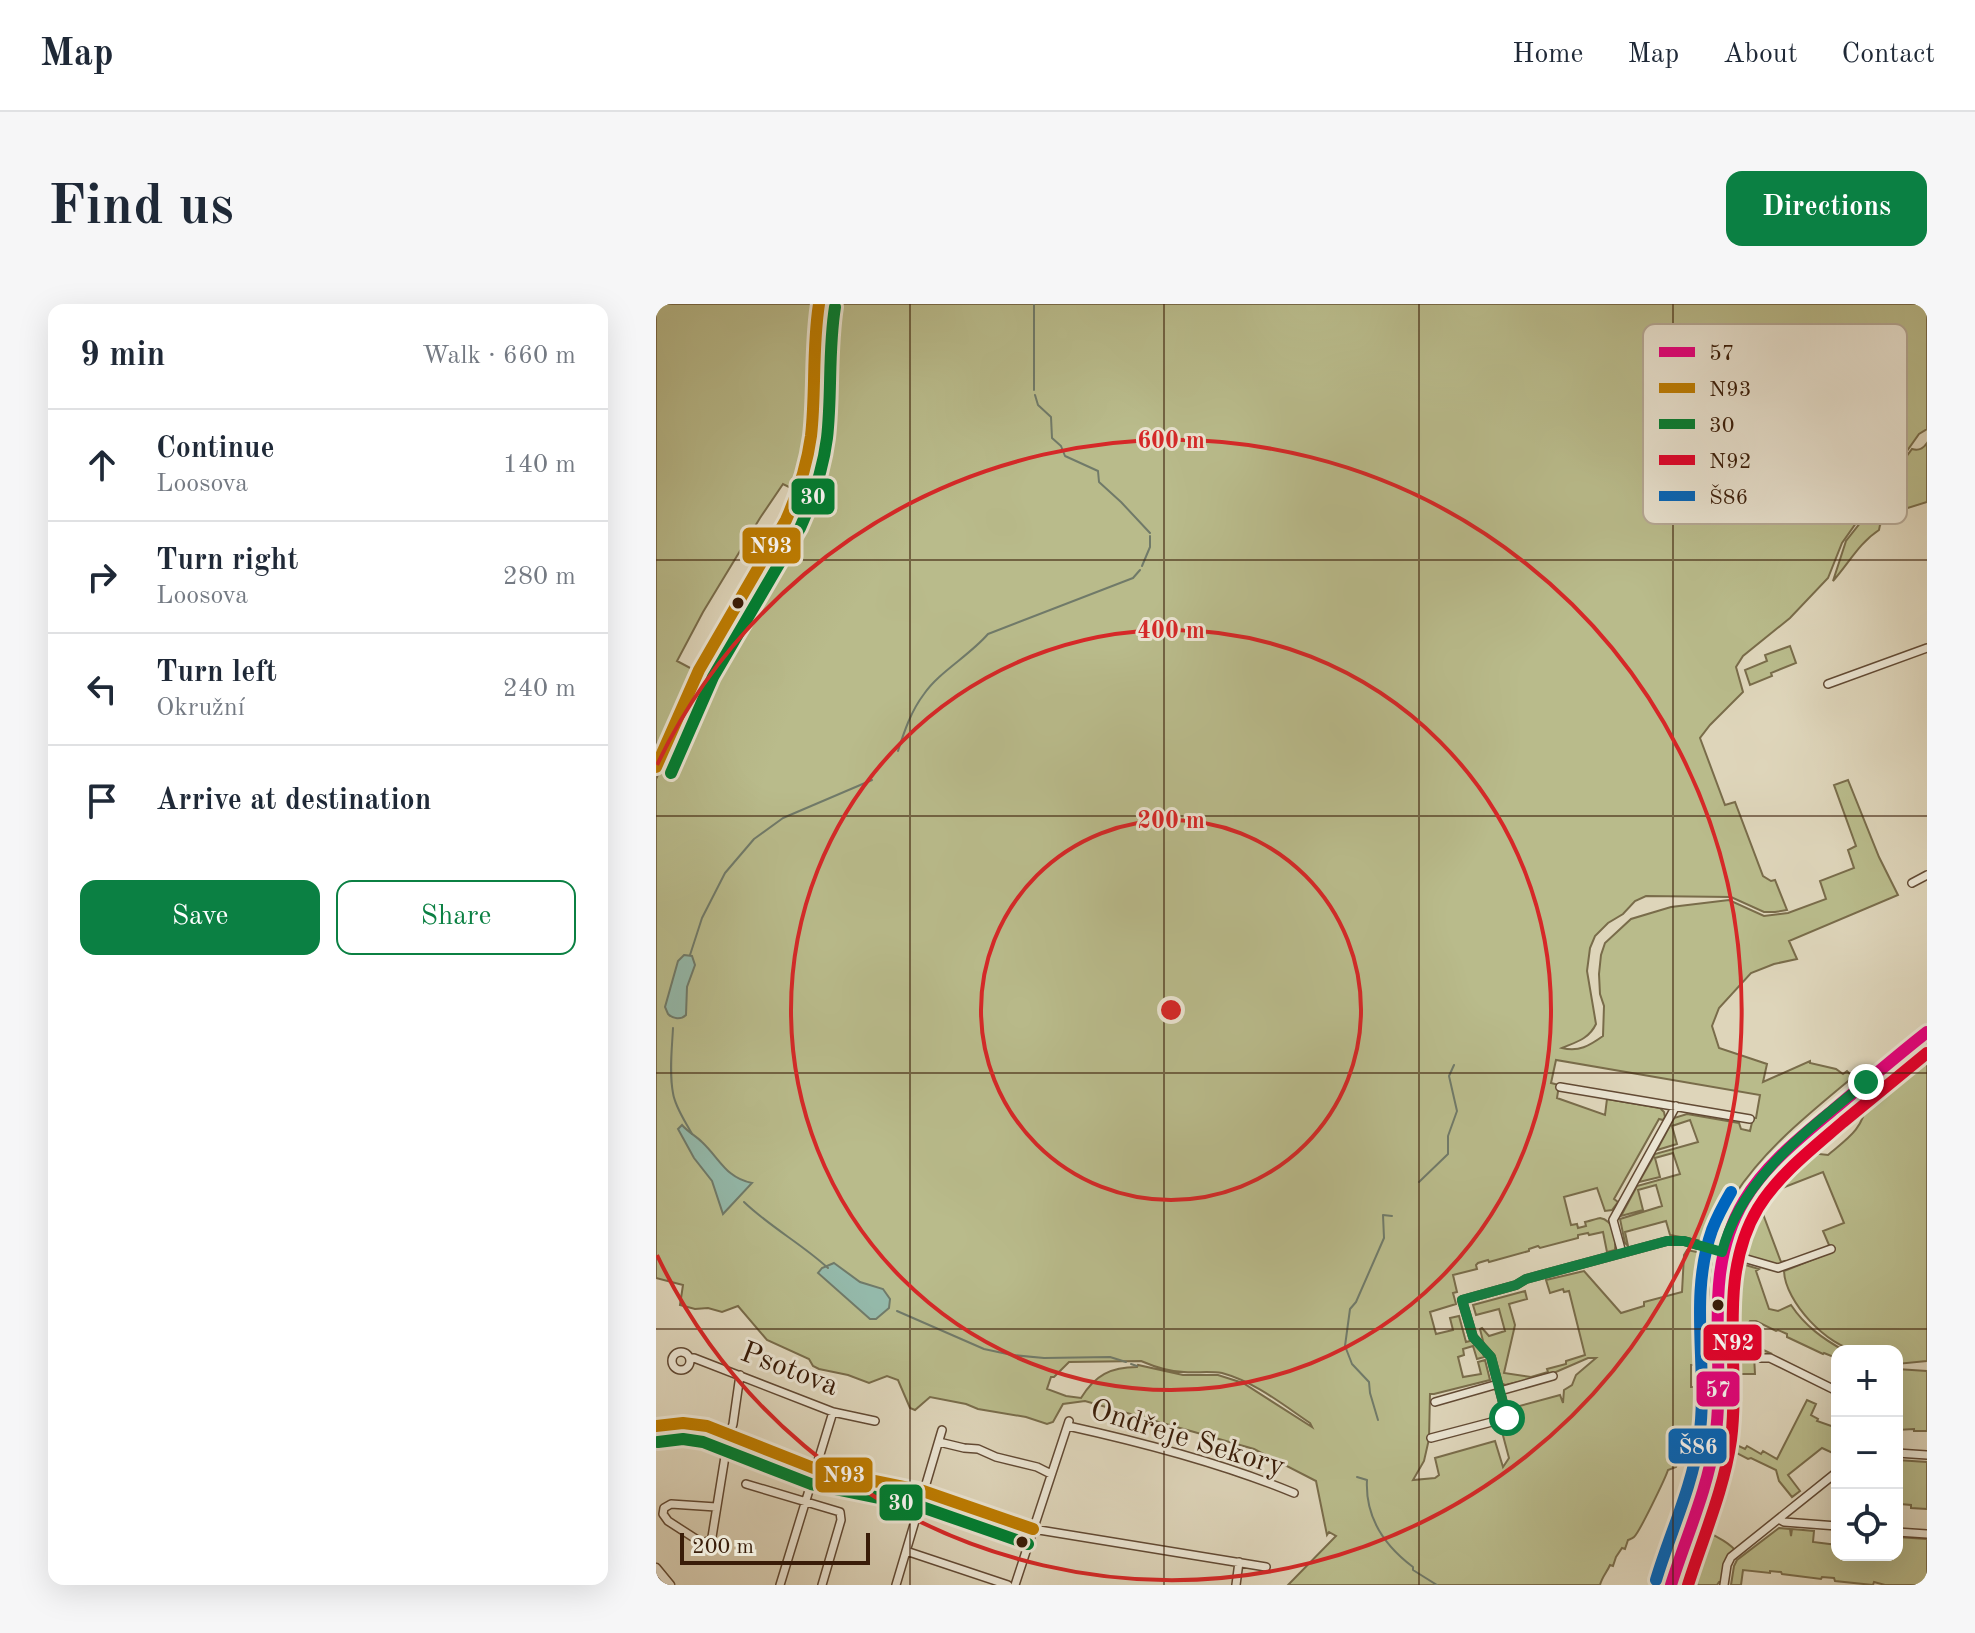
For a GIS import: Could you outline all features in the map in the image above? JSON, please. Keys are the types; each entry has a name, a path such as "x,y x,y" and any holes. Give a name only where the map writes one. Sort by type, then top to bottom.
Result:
{"street":[{"path":"656,767 699,670 786,520 797,495 812,424 813,348 819,304"},
{"path":"1828,684 1927,648"},
{"path":"1912,883 1927,875"},
{"path":"1671,1585 1714,1442 1718,1395 1715,1303 1727,1236 1745,1200 1771,1167 1811,1129 1927,1032"},
{"path":"1560,1087 1750,1119"},
{"path":"1622,1253 1613,1220 1676,1106"},
{"path":"1431,1438 1507,1418 1491,1357 1473,1337 1462,1300 1516,1285 1526,1279 1667,1241 1684,1241 1778,1268 1831,1249"},
{"name":"Psotova","path":"690,1358 833,1412 875,1421"},
{"path":"1717,1358 1770,1358 1831,1388"},
{"path":"716,1507 671,1504 664,1508 663,1514 668,1521 703,1543 712,1537 740,1375"},
{"path":"1435,1402 1553,1376"},
{"path":"782,1584 833,1412"},
{"path":"656,1426 683,1423 707,1426 816,1469 923,1491 1033,1529 1266,1567"},
{"name":"Ondřeje Sekory","path":"1051,1474 1069,1423 1177,1453 1294,1493"},
{"path":"896,1585 942,1430"},
{"path":"939,1442 978,1449 1051,1474 1015,1585"},
{"path":"1903,1453 1927,1455"},
{"path":"1724,1585 1731,1557 1831,1477"},
{"path":"746,1484 840,1512 822,1585"},
{"path":"1779,1519 1831,1526"},
{"path":"1903,1532 1927,1534"},
{"path":"906,1551 1008,1585"},
{"path":"1236,1585 1239,1562"},
{"path":"656,1568 670,1585"}],"shaded area":[{"path":"656,304 814,304 808,347 807,424 793,489 783,484 760,518 677,661 694,670 656,754"},
{"path":"826,304 1927,304 1927,429 1919,434 1907,451 1907,324 1643,324 1643,524 1855,524 1842,543 1828,578 1790,618 1743,656 1736,667 1743,692 1700,738 1725,805 1735,802 1763,876 1775,880 1787,910 1764,912 1731,897 1646,896 1635,901 1595,936 1587,971 1596,1024 1586,1037 1562,1048 1584,1047 1603,1036 1604,1006 1599,974 1601,955 1605,943 1631,919 1671,907 1729,900 1764,916 1788,913 1826,899 1820,881 1854,868 1848,850 1856,846 1834,785 1848,780 1898,895 1789,941 1797,959 1751,973 1719,1008 1712,1026 1719,1048 1767,1064 1763,1082 1810,1061 1843,1074 1847,1071 1853,1077 1789,1132 1760,1162 1734,1196 1712,1241 1670,1235 1666,1221 1625,1232 1628,1246 1620,1219 1662,1206 1656,1185 1638,1190 1643,1210 1621,1216 1637,1186 1680,1174 1673,1153 1655,1158 1660,1177 1639,1182 1655,1154 1698,1142 1690,1120 1672,1126 1677,1144 1657,1150 1674,1118 1687,1114 1739,1123 1741,1129 1750,1131 1760,1095 1556,1060 1551,1083 1559,1085 1557,1098 1605,1115 1607,1099 1660,1108 1664,1112 1665,1117 1659,1119 1614,1199 1618,1202 1612,1210 1605,1211 1597,1188 1564,1197 1571,1225 1577,1224 1578,1228 1586,1226 1585,1222 1600,1218 1608,1222 1614,1236 1615,1250 1607,1252 1603,1232 1588,1233 1478,1263 1477,1269 1453,1275 1456,1304 1430,1312 1436,1334 1453,1330 1450,1318 1459,1316 1466,1342 1474,1340 1484,1357 1477,1359 1473,1346 1463,1349 1464,1355 1458,1357 1463,1377 1481,1374 1478,1362 1485,1360 1490,1380 1430,1394 1429,1439 1424,1461 1413,1480 1439,1475 1435,1458 1495,1441 1503,1467 1509,1458 1501,1428 1511,1425 1508,1414 1513,1412 1512,1408 1560,1395 1563,1403 1564,1390 1596,1358 1588,1358 1549,1375 1505,1385 1501,1383 1484,1345 1480,1329 1489,1336 1505,1331 1499,1309 1476,1315 1473,1305 1525,1291 1527,1299 1509,1304 1515,1325 1504,1373 1531,1377 1585,1355 1569,1291 1564,1292 1563,1289 1550,1293 1546,1280 1584,1271 1621,1313 1644,1306 1644,1302 1682,1292 1687,1250 1707,1254 1712,1259 1708,1303 1712,1329 1708,1330 1699,1365 1691,1365 1691,1387 1696,1387 1697,1398 1710,1418 1712,1430 1708,1444 1698,1456 1678,1462 1676,1467 1668,1470 1637,1533 1628,1540 1625,1549 1622,1548 1600,1585 1288,1585 1336,1536 1329,1532 1327,1535 1316,1481 1254,1449 1085,1401 1063,1404 1053,1422 1047,1424 930,1397 915,1410 910,1408 898,1380 887,1376 869,1383 819,1369 809,1359 767,1340 738,1306 722,1312 680,1305 683,1285 656,1278 656,779 712,658 784,534 804,491 817,424 818,348","holes":["1141,1361 1162,1369 1217,1372 1234,1377 1268,1394 1312,1427 1243,1383 1218,1375 1183,1375 1138,1365 1104,1374 1092,1383 1081,1398 1047,1389 1051,1377 1069,1362"]},
{"path":"1927,443 1927,502 1907,508 1907,456 1912,449 1924,447"},
{"path":"1859,524 1881,524 1833,581 1846,541"},
{"path":"1790,646 1796,663 1750,685 1745,670 1767,661 1765,655"},
{"path":"684,955 692,956 695,965 687,987 686,1015 677,1018 668,1014 665,1007 678,961"},
{"path":"1927,1037 1927,1361 1903,1363 1903,1345 1841,1345 1822,1332 1800,1309 1786,1283 1784,1271 1832,1252 1823,1231 1844,1223 1823,1172 1777,1190 1773,1181 1801,1152 1828,1155 1847,1139 1858,1127 1865,1105 1871,1106 1873,1101 1867,1099 1871,1089 1892,1065"},
{"path":"682,1125 736,1177 752,1183 723,1214 712,1181 694,1158 678,1129"},
{"path":"1771,1184 1774,1191 1760,1206 1781,1262 1786,1263 1779,1265 1733,1252 1749,1216"},
{"path":"1732,1261 1759,1269 1756,1271 1769,1309 1778,1311 1791,1305 1802,1319 1834,1345 1831,1345 1831,1356 1756,1321 1750,1321 1743,1330 1747,1339 1727,1333"},
{"path":"834,1263 860,1282 883,1289 890,1299 889,1308 876,1319 870,1319 818,1273"},
{"path":"1727,1336 1772,1354 1754,1355 1755,1374 1733,1374 1730,1442 1745,1449 1747,1446 1761,1454 1763,1451 1777,1459 1807,1400 1816,1404 1811,1415 1831,1426 1831,1452 1822,1448 1788,1475 1800,1491 1792,1497 1779,1481 1776,1470 1725,1447 1729,1409"},
{"path":"1903,1369 1927,1371 1927,1431 1903,1430"},
{"path":"1903,1460 1927,1462 1927,1509 1911,1508 1911,1505 1903,1504"},
{"path":"1701,1526 1735,1550 1724,1565 1721,1582 1717,1585 1684,1582"},
{"path":"1779,1528 1790,1529 1791,1536 1792,1529 1814,1531 1813,1542 1831,1544 1831,1561 1903,1561 1903,1537 1927,1539 1927,1585 1874,1582 1873,1585 1835,1581 1834,1578 1743,1570 1741,1585 1731,1585 1737,1560"}],"waterway":[{"path":"1034,304 1034,390"},
{"path":"1035,395 1038,405 1051,417 1052,438 1061,446 1065,456 1098,471 1099,482 1150,533"},
{"path":"1142,566 1150,547 1150,536"},
{"path":"898,751 905,729 924,694 988,634 1133,578 1140,570"},
{"path":"690,955 702,918 725,873 754,839 783,818 872,780"},
{"path":"673,1028 673,1093 692,1134"},
{"path":"1419,1182 1448,1154 1448,1136 1457,1111 1449,1076 1454,1065"},
{"path":"744,1202 828,1268"},
{"path":"1378,1420 1369,1382 1352,1364 1345,1346 1350,1309 1384,1238 1383,1215 1392,1216"},
{"path":"897,1311 984,1349 1044,1358 1110,1357 1126,1362"},
{"path":"1131,1364 1137,1366"},
{"path":"1357,1477 1367,1480 1369,1506 1386,1540 1413,1570 1437,1585"}],"transit line":[{"name":"N93","path":"656,767 699,670 786,520 798,489 811,436 819,304"},
{"name":"30","path":"671,773 713,677 800,528 813,495 827,438 835,307"},
{"name":"57","path":"1671,1585 1712,1458 1718,1409 1719,1288 1731,1229 1744,1201 1773,1163 1927,1032"},
{"name":"N92","path":"1688,1585 1728,1459 1733,1411 1734,1292 1737,1263 1745,1235 1758,1208 1786,1173 1927,1053"},
{"name":"Š86","path":"1656,1580 1696,1457 1702,1387 1701,1282 1712,1230 1731,1192"},
{"name":"N93","path":"656,1426 683,1423 707,1426 816,1469 923,1491 1033,1529"},
{"name":"30","path":"658,1442 683,1439 703,1442 811,1484 919,1506 1028,1544"}],"route":[{"path":"1507,1418 1491,1357 1473,1337 1462,1300 1516,1285 1526,1279 1667,1241 1684,1241 1722,1252 1745,1200 1771,1167 1866,1082"}]}
